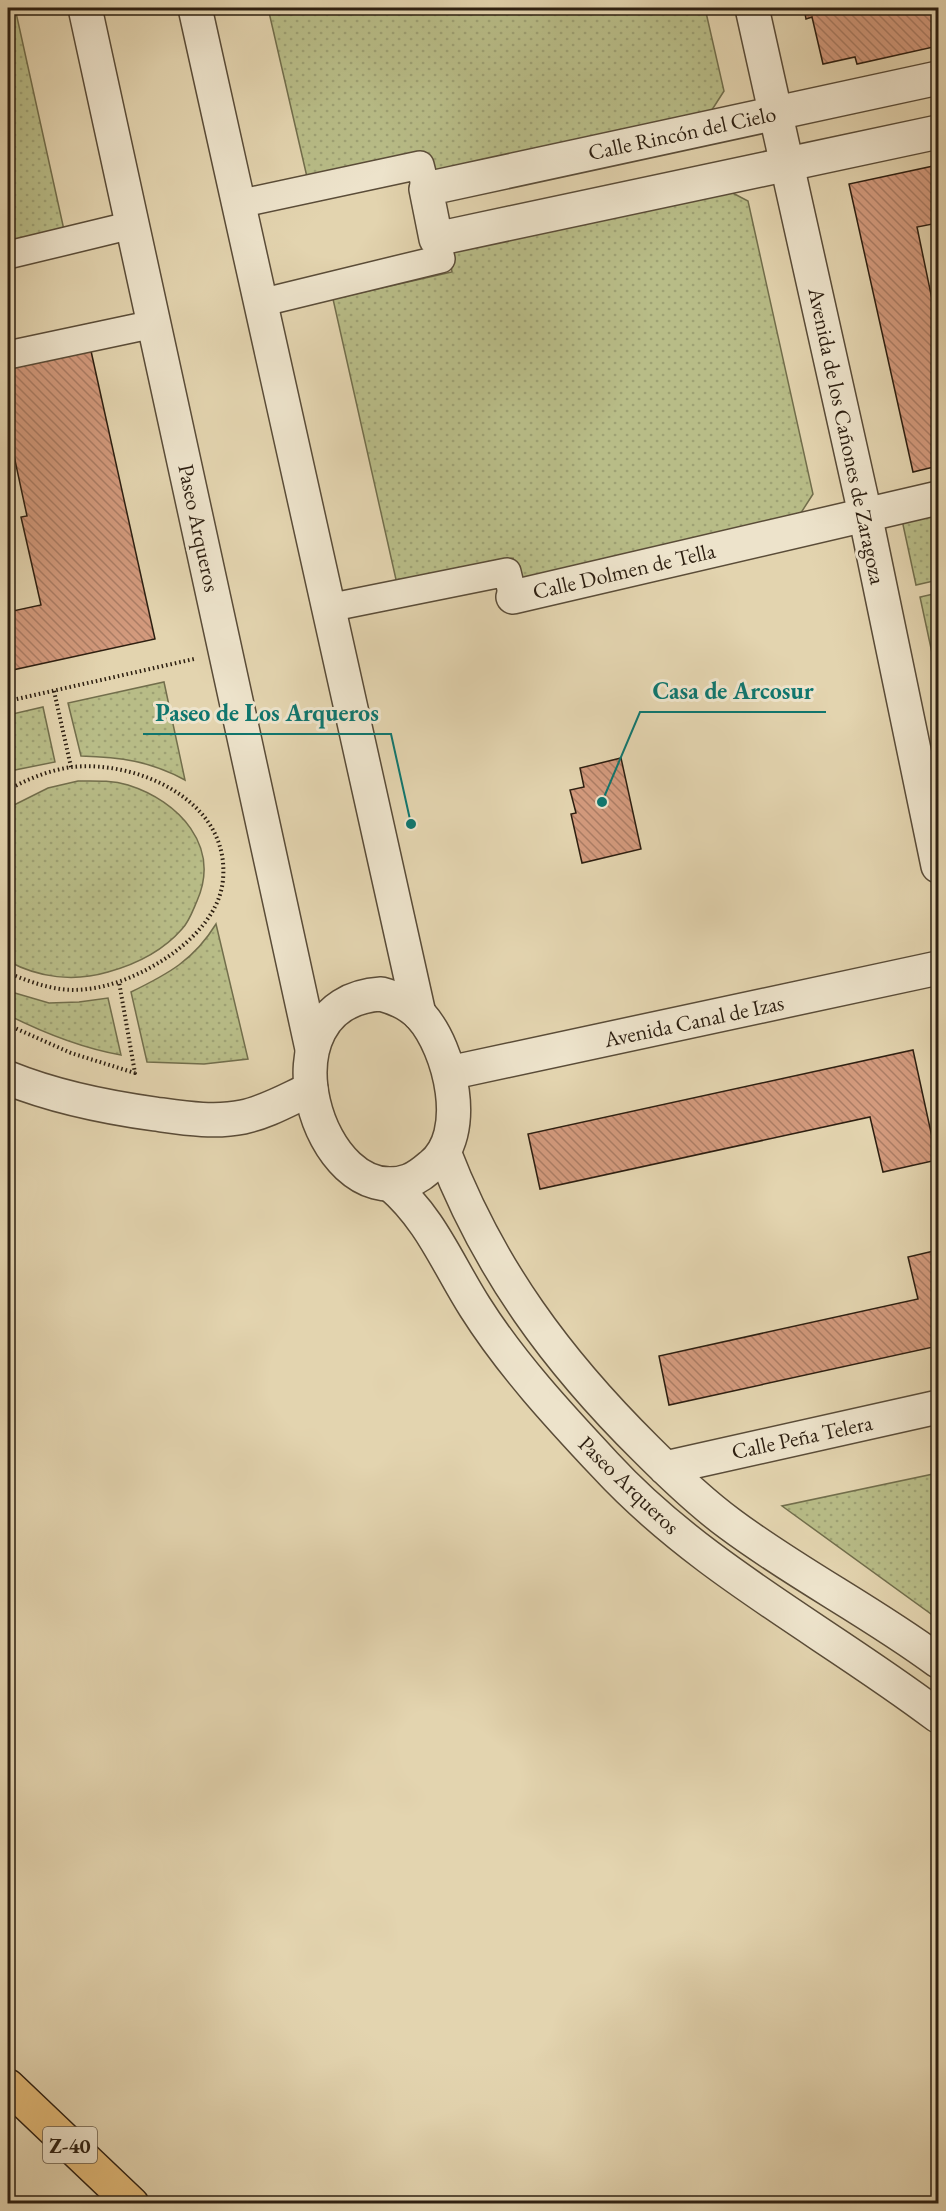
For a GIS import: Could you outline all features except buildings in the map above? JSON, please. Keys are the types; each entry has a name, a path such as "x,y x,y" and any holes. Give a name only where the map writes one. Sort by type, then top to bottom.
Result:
{"highway":[{"name":"Z-40","path":"8,2086 132,2204"}],"street":[{"name":"Paseo Arqueros","path":"84,8 312,1049"},
{"path":"195,8 419,1014"},
{"name":"Avenida de los Cañones de Zaragoza","path":"752,8 866,514 939,866"},
{"name":"Calle Rincón del Cielo","path":"426,189 939,78"},
{"path":"436,239 939,132"},
{"path":"238,204 420,165 426,189 441,260 260,303"},
{"path":"8,255 132,225"},
{"path":"8,356 154,324"},
{"name":"Calle Dolmen de Tella","path":"328,608 507,572 513,597 939,498"},
{"name":"Avenida Canal de Izas","path":"449,1073 939,968"},
{"path":"381,994 394,998 419,1014 437,1039 449,1073 453,1096 453,1117 444,1152 436,1163 408,1181 390,1184 375,1181 356,1173 340,1158 325,1135 315,1110 311,1089 312,1049 319,1030 332,1013 365,995 381,994"},
{"path":"8,1078 42,1092 116,1108 186,1119 223,1120 244,1117 266,1110 311,1089"},
{"name":"Paseo Arqueros","path":"444,1152 471,1216 534,1322 614,1418 665,1468 728,1523 939,1661"},
{"name":"Paseo Arqueros","path":"390,1184 422,1216 474,1307 498,1341 578,1436 659,1518 712,1561 891,1680 939,1716"},
{"name":"Calle Peña Telera","path":"665,1468 939,1407"}],"path":[{"path":"8,701 226,651"},
{"path":"54,691 71,767"},
{"path":"8,790 46,773 71,767 105,767 142,774 171,789 195,807 213,828 221,852 224,878 221,895 193,936 175,953 135,976 85,990 56,989 32,983 8,973"},
{"path":"8,1025 71,1053 135,1072 119,982"}],"green space":[{"path":"8,8 15,8 64,230 8,243"},
{"path":"268,8 705,8 724,91 708,116 432,176 425,152 307,177"},
{"path":"725,189 748,201 813,494 797,519 522,579 513,558 397,584 333,299 452,272 448,248"},
{"path":"938,512 938,580 916,585 902,520"},
{"path":"938,593 938,681 920,597"},
{"path":"164,682 185,780 159,768 134,761 81,756 68,703"},
{"path":"43,707 55,762 8,773 8,715"},
{"path":"78,781 122,783 147,792 179,814 191,828 199,844 204,862 203,881 187,923 157,951 139,961 108,972 82,977 57,977 44,975 8,961 8,808 48,788"},
{"path":"216,924 248,1059 204,1064 147,1062 131,992 157,979 189,957 208,937"},
{"path":"8,991 49,1003 108,998 121,1055 63,1039 8,1015"},
{"path":"938,1473 938,1619 782,1506"}],"place":[{"name":"Casa de Arcosur","path":"602,802"},
{"name":"Paseo de Los Arqueros","path":"411,824"}]}
